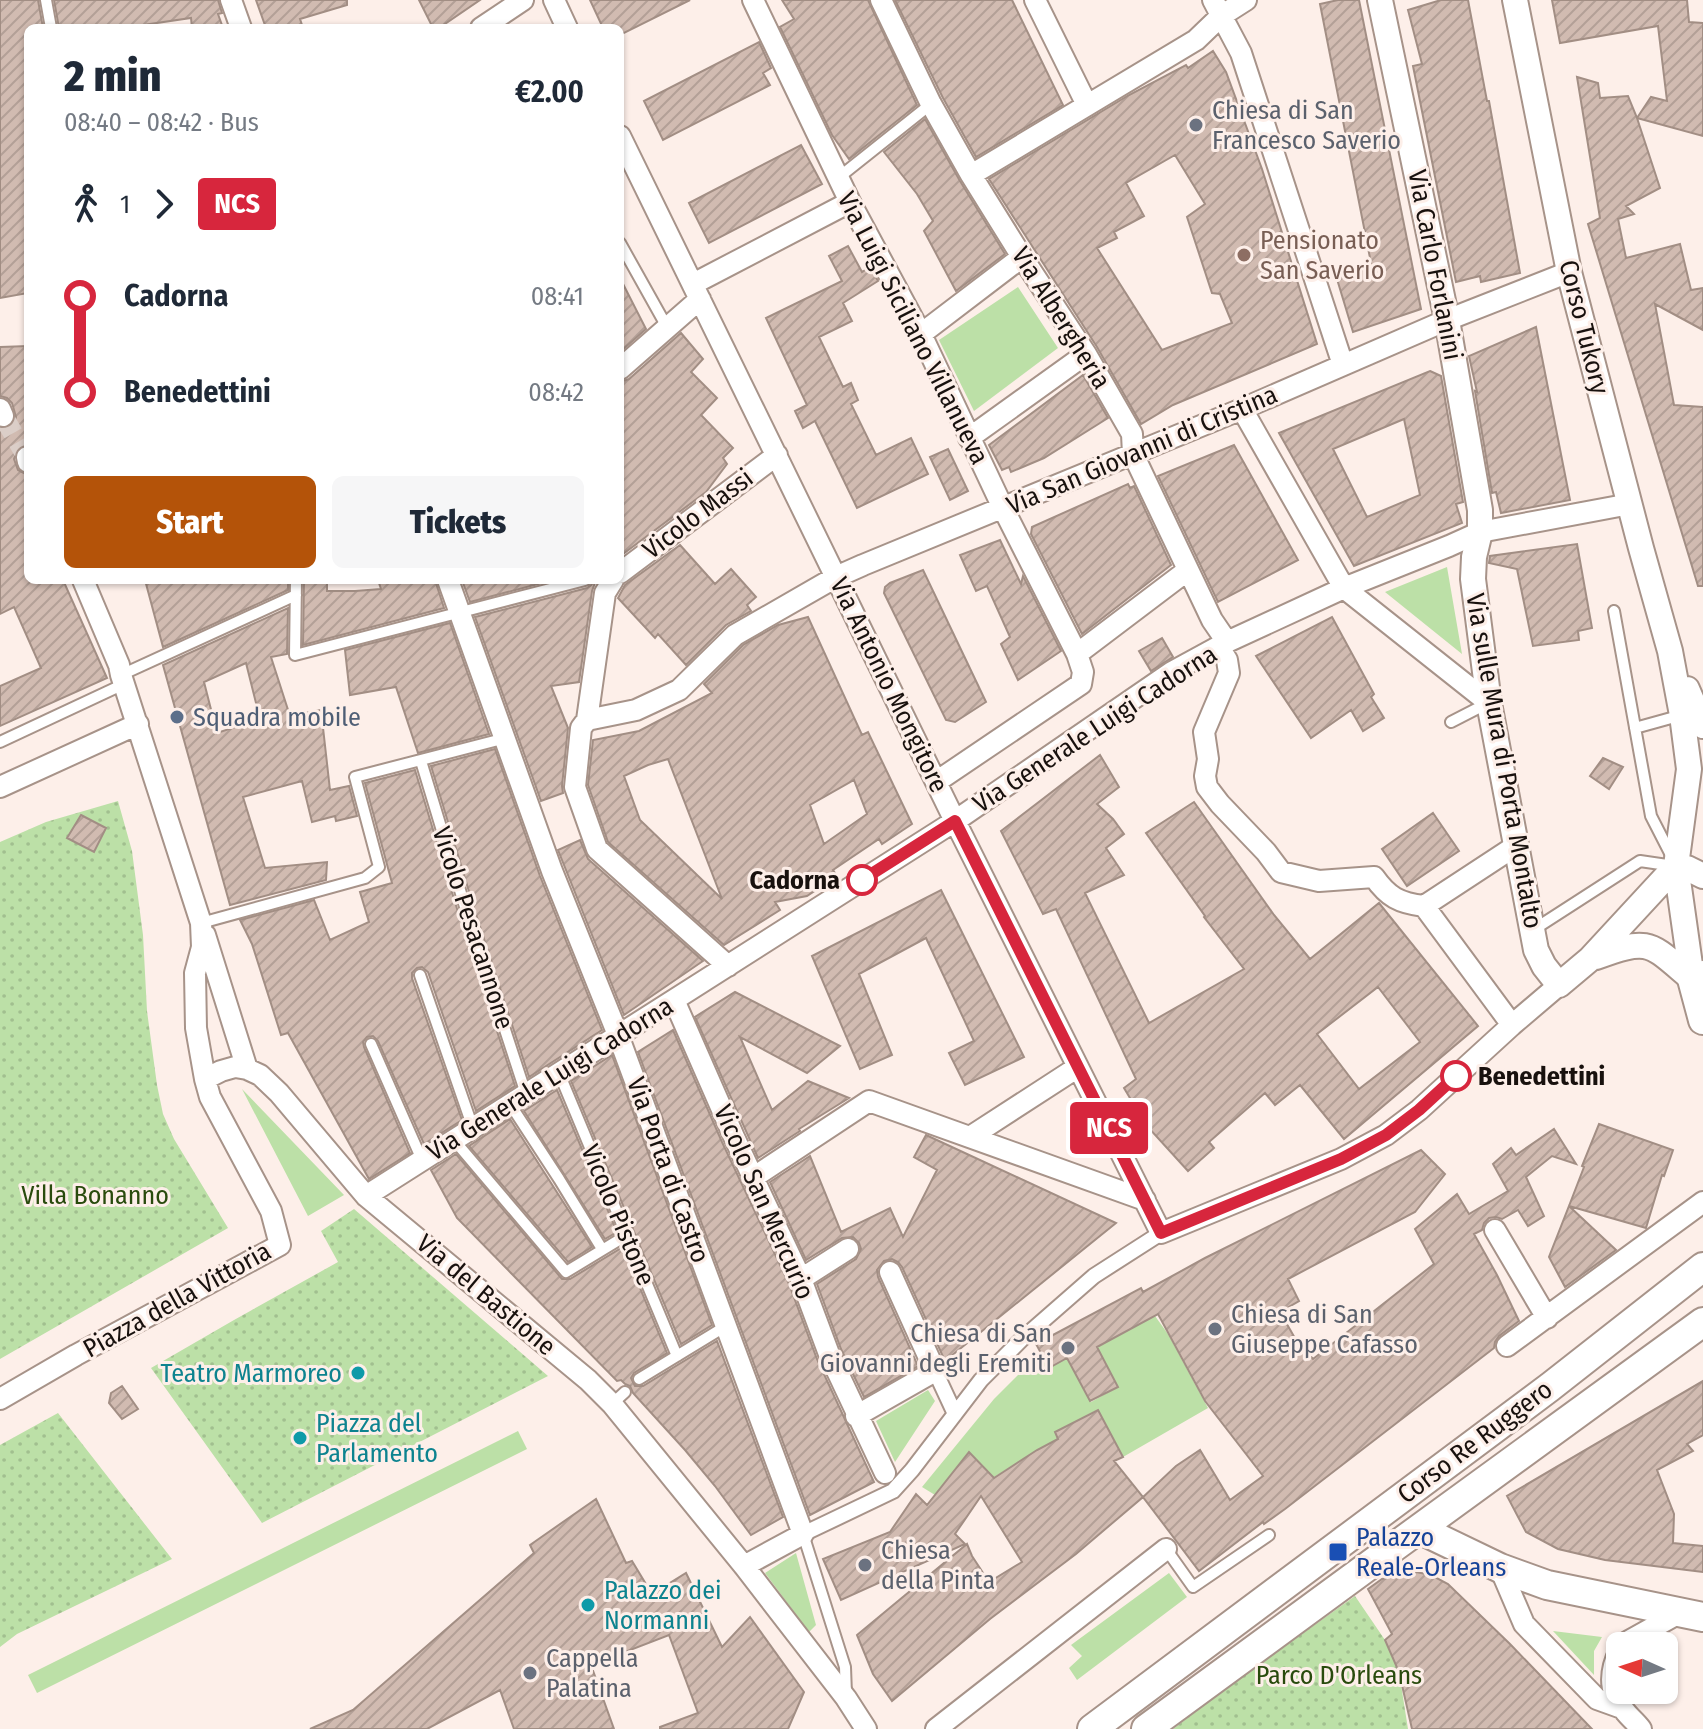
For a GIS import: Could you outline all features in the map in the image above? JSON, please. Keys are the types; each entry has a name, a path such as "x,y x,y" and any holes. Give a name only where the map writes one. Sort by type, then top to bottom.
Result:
{"main road":[{"name":"Corso Tukory","path":"1698,977 1703,1020"},
{"name":"Corso Re Ruggero","path":"1092,1729 1550,1387 1703,1267"},
{"name":"Corso Re Ruggero","path":"1146,1729 1703,1322"},
{"path":"1419,1529 1500,1568 1547,1585 1692,1615"}],"street":[{"path":"231,0 240,24"},
{"path":"487,24 523,0"},
{"path":"554,0 565,24"},
{"name":"Via Luigi Siciliano Villanueva","path":"753,0 838,178 921,334 1003,508 1077,654"},
{"name":"Via Albergheria","path":"881,0 931,104 971,175 1086,354 1132,434 1133,454 1223,645"},
{"path":"1035,0 1087,105"},
{"path":"971,175 1196,40 1217,8 1246,0"},
{"name":"Via Carlo Forlanini","path":"1380,0 1447,320 1480,510 1480,532"},
{"name":"Corso Tukory","path":"1515,0 1569,272 1670,651 1697,720 1676,866 1698,977"},
{"path":"1217,8 1241,53 1343,365"},
{"name":"Via Antonio Mongitore","path":"624,144 955,821 1161,1233"},
{"path":"624,365 667,327 696,291 850,202"},
{"path":"921,334 1022,257"},
{"name":"Via San Giovanni di Cristina","path":"587,720 636,710 679,690 735,635 836,577 1242,409 1447,320 1569,272"},
{"path":"969,438 1086,354"},
{"path":"1242,409 1344,588 1489,703"},
{"name":"Vicolo Massi","path":"624,570 777,455"},
{"name":"Via Generale Luigi Cadorna","path":"366,1196 955,821 1172,672 1344,588 1480,532 1630,504"},
{"name":"Via sulle Mura di Porta Montalto","path":"1480,532 1473,579 1489,703 1536,950 1559,985"},
{"path":"936,782 1081,684 1083,672 1077,654 1188,570"},
{"path":"85,584 122,675 138,724 201,923 247,1069 235,1067 205,1079 196,1028 195,973 202,947 201,923"},
{"name":"Via Porta di Castro","path":"450,584 552,871 618,1035 803,1534"},
{"path":"611,584 605,593 587,720 581,728 575,787 597,849 728,966"},
{"path":"1223,645 1229,673 1204,732 1208,759 1207,787 1281,872 1319,881 1374,877 1385,892 1406,904 1424,906 1517,845"},
{"path":"0,787 138,724"},
{"path":"744,1566 912,1470 981,1380 1022,1339 1094,1276 1161,1233 1341,1159 1386,1135 1419,1110 1590,959 1676,866 1703,876"},
{"path":"1424,906 1512,1025"},
{"path":"1590,959 1642,944 1657,950 1698,977"},
{"name":"Vicolo San Mercurio","path":"674,1000 801,1279 856,1416 889,1482"},
{"path":"970,1137 1078,1067"},
{"name":"Via del Bastione","path":"247,1069 260,1075 279,1093 366,1196 588,1380 619,1398 846,1698 866,1729"},
{"name":"Piazza della Vittoria","path":"0,1399 280,1245 271,1211 210,1097 205,1079"},
{"path":"754,1177 869,1101 1145,1200"},
{"path":"1507,1346 1703,1202"},
{"path":"1495,1230 1547,1318"},
{"path":"801,1279 848,1249"},
{"path":"890,1272 955,1414"},
{"path":"856,1416 935,1371"},
{"path":"936,1729 1166,1549"},
{"path":"1500,1568 1524,1624 1597,1699 1622,1708 1645,1728"},
{"path":"1651,1632 1692,1615"},
{"path":"1620,1704 1622,1708"}],"lane":[{"path":"46,0 50,24"},
{"path":"838,178 931,104"},
{"path":"624,250 667,327"},
{"path":"296,584 295,655 569,584"},
{"path":"0,742 122,675 296,595"},
{"path":"1614,611 1651,816 1676,866"},
{"path":"1451,722 1489,703"},
{"path":"1635,728 1697,720"},
{"path":"201,923 365,878 379,867 355,777 506,738"},
{"name":"Vicolo Pesacannone","path":"421,761 518,1099 559,1179 602,1249"},
{"path":"1533,930 1640,861 1676,866"},
{"path":"420,975 473,1128"},
{"path":"371,1044 422,1160"},
{"name":"Vicolo Pistone","path":"559,1073 677,1356"},
{"path":"454,1140 566,1272 627,1235"},
{"path":"639,1379 726,1326"},
{"path":"803,1534 845,1667 846,1698"},
{"path":"1166,1549 1193,1587 1269,1535"}],"green space":[{"path":"1018,287 1058,348 974,411 939,340"},
{"path":"1447,567 1462,654 1385,592"},
{"name":"Villa Bonanno","path":"118,801 132,851 143,935 147,1011 163,1114 174,1139 228,1228 0,1359 0,842 46,822"},
{"path":"242,1089 344,1195 308,1216"},
{"path":"354,1209 548,1376 262,1523 151,1368 338,1262 321,1231"},
{"path":"1155,1316 1208,1408 1123,1457 1097,1410 1055,1432 1058,1439 980,1486 968,1486 984,1468 969,1453 935,1495 922,1487 994,1399 1041,1352 1049,1368 1067,1358 1091,1402 1118,1387 1094,1341 1110,1339"},
{"path":"928,1390 935,1401 895,1462 876,1421"},
{"path":"58,1413 172,1559 17,1634 0,1647 0,1445"},
{"path":"518,1431 527,1449 37,1693 28,1675"},
{"path":"796,1553 816,1625 809,1632 765,1573"},
{"path":"1169,1573 1187,1597 1077,1680 1069,1668 1082,1656 1071,1645"},
{"name":"Parco D'Orleans","path":"1355,1596 1385,1640 1399,1672 1408,1729 1173,1729 1229,1686"},
{"path":"1553,1631 1602,1637 1594,1651 1594,1675"}],"building":[{"path":"0,0 38,0 42,24 24,24 24,294 0,298"},
{"path":"54,0 218,0 222,13 218,14 222,24 192,24 191,18 150,24 58,24"},
{"path":"256,0 347,0 347,5 300,19 302,24 265,24"},
{"path":"419,0 480,0 445,24 431,24"},
{"path":"590,0 690,0 624,33 624,24 601,24"},
{"path":"782,0 868,0 917,105 849,159 832,135 780,27 794,19"},
{"path":"895,0 1012,0 1063,105 976,157"},
{"path":"1359,0 1421,309 1353,332 1337,279 1371,263 1320,4"},
{"path":"1441,0 1468,0 1520,273 1481,282 1480,276 1456,282 1413,66 1422,64 1408,10"},
{"path":"1552,0 1687,0 1689,22 1703,23 1703,136 1637,118 1651,97 1667,101 1658,26 1560,43"},
{"path":"759,42 771,68 763,73 770,85 663,140 644,101"},
{"name":"Pensionato San Saverio","path":"1213,51 1226,72 1262,169 1317,344 1173,405 1141,424 1097,347 989,179 1129,95 1186,65 1188,68","holes":["1175,155 1205,204 1187,217 1212,293 1220,294 1232,323 1162,350 1097,248 1117,238 1114,232 1144,216 1126,183"]},
{"path":"1577,77 1598,83 1600,98 1628,96 1660,188 1626,206 1634,214 1618,219 1626,258 1680,244 1691,290 1703,288 1703,330 1655,304 1674,405 1703,407 1703,586 1698,586 1588,224 1600,218"},
{"path":"925,119 1005,254 956,291 924,231 933,221 917,194 884,152"},
{"path":"801,145 822,184 709,243 689,203"},
{"path":"848,246 862,272 870,267 878,281 843,303 852,321 819,337 843,387 851,383 858,400 851,404 876,455 911,438 928,474 857,508 815,421 803,428 795,411 807,405 766,318 842,281 829,256"},
{"path":"624,286 646,329 624,348"},
{"path":"1536,327 1570,500 1501,513 1496,492 1492,493 1469,356"},
{"path":"681,333 703,359 691,372 717,398 701,415 733,448 723,458 727,464 706,492 624,553 624,381"},
{"path":"24,346 24,446 18,448 14,459 18,470 24,473 24,584 65,584 107,678 0,726 0,686 41,668 14,607 0,614 0,428 9,428 16,417 12,403 0,396 0,347"},
{"path":"1430,371 1441,376 1463,502 1456,504 1462,523 1354,566 1279,433","holes":["1404,419 1420,495 1367,517 1333,449"]},
{"path":"1083,375 1108,418 1044,458 1011,472 1009,467 1002,470 989,445"},
{"path":"1234,445 1298,560 1218,602 1158,476"},
{"path":"948,449 968,491 950,500 930,457"},
{"path":"1128,484 1130,488 1134,486 1171,565 1082,634 1031,534 1032,527"},
{"path":"1000,540 1021,584 1023,576 1061,651 1018,680 1001,644 1010,637 987,586 976,591 960,555"},
{"path":"1577,544 1592,628 1578,631 1579,640 1533,646 1517,569 1489,563 1490,556"},
{"path":"680,545 715,584 731,569 756,597 747,605 751,611 726,625 686,665 658,634 655,638 618,598 625,585"},
{"path":"923,570 986,702 955,722 946,720 884,593 890,583"},
{"path":"146,584 288,584 288,590 163,647"},
{"path":"304,584 327,584 327,591 355,591 381,589 379,584 436,584 444,608 303,645"},
{"path":"463,584 538,584 470,602"},
{"path":"595,584 579,682 551,686 568,728 563,793 541,801 475,617"},
{"path":"288,608 287,654 271,657 290,716 321,710 330,790 349,786 357,816 336,821 335,816 312,822 302,781 243,797 265,868 327,862 326,880 230,905 163,665","holes":["246,663 260,719 217,733 204,682"]},
{"path":"808,617 862,735 868,732 912,824 882,844 879,839 833,870 837,876 807,896 775,902 780,910 724,945 608,842 588,785 593,740 639,731 712,693 704,684 743,645 778,625","holes":["668,759 722,899 640,820 624,776","854,780 867,814 824,844 810,805"]},
{"path":"1332,617 1384,718 1363,731 1351,710 1311,738 1256,656"},
{"path":"450,623 489,734 418,753 396,687 350,695 345,650"},
{"path":"1162,638 1173,657 1151,671 1139,651"},
{"path":"495,749 540,876 602,1030 529,1077 431,766"},
{"path":"1100,755 1119,787 1097,804 1124,834 1106,848 1124,875 1085,893 1149,1023 1244,969 1146,833 1194,802 1274,915 1310,959 1379,903 1478,1026 1344,1139 1300,1085 1275,1105 1265,1093 1209,1142 1214,1148 1188,1171 1146,1125 1124,1088 1136,1079 1056,909 1043,914 1001,831","holes":["1378,987 1420,1042 1359,1089 1317,1034"]},
{"path":"1603,758 1623,767 1609,789 1590,776"},
{"path":"415,770 515,1086 476,1111 428,972 422,967 417,968 412,978 462,1120 424,1144 378,1041 373,1036 367,1037 364,1047 410,1153 369,1179 288,1033 281,1035 252,944 240,920 314,900 330,940 369,922 360,892 392,883 365,783"},
{"path":"1433,813 1459,851 1407,886 1382,849"},
{"path":"81,815 106,828 94,852 67,838"},
{"path":"580,840 588,859 703,961 624,1015 558,850"},
{"path":"941,890 1024,1057 965,1085 949,1053 974,1041 926,938 859,974 892,1055 860,1069 812,956"},
{"path":"735,992 840,1046 807,1073 740,1037 772,1110 808,1081 849,1098 758,1158 695,1017"},
{"path":"673,1030 789,1284 817,1359 874,1482 810,1515 638,1052"},
{"path":"612,1055 712,1325 681,1344 571,1081"},
{"path":"557,1090 617,1232 605,1239 524,1111"},
{"path":"510,1119 592,1247 568,1262 469,1146"},
{"path":"1599,1124 1673,1150 1646,1228 1569,1206"},
{"path":"1554,1129 1576,1164 1552,1156 1526,1177 1544,1216 1528,1226 1518,1210 1502,1219 1489,1218 1482,1230 1474,1234 1519,1321 1499,1336 1494,1348 1285,1509 1199,1571 1143,1497 1176,1466 1200,1450 1230,1500 1263,1476 1205,1401 1158,1314 1097,1347 1118,1387 1090,1401 1067,1358 1049,1368 1036,1344 1141,1288 1143,1292 1421,1150 1445,1174 1415,1212 1288,1279 1299,1301 1280,1312 1296,1340 1313,1359 1434,1264 1415,1229 1457,1194 1469,1214 1508,1191 1493,1164 1511,1148 1516,1155"},
{"path":"926,1135 1116,1223 945,1361 902,1267 892,1259 884,1261 877,1270 878,1277 918,1366 864,1397 841,1349 817,1284 856,1259 861,1249 859,1243 853,1237 842,1238 806,1260 770,1182 810,1156 841,1232 890,1208 903,1237 937,1170 914,1157"},
{"path":"456,1154 562,1279 570,1279 623,1247 667,1353 634,1373 631,1378 635,1386 643,1386 717,1341 783,1517 751,1535 715,1486 630,1386 617,1381 457,1218 431,1170"},
{"path":"1569,1206 1616,1250 1565,1287 1549,1257"},
{"path":"1703,1381 1703,1435 1687,1444 1693,1451 1657,1470 1674,1514 1673,1543 1703,1546 1703,1572 1605,1560 1558,1549 1526,1532 1507,1496"},
{"path":"122,1386 138,1409 122,1419 109,1403 111,1393"},
{"path":"1098,1410 1123,1457 1114,1461 1143,1497 892,1701 873,1674 857,1635 967,1544 989,1582 1022,1562 981,1496 955,1534 965,1544 841,1600 823,1559 890,1532 916,1494 927,1505 969,1452 994,1478 1058,1439 1055,1432"},
{"name":"Palazzo dei Normanni","path":"596,1499 626,1563 632,1561 652,1594 686,1573 722,1647 750,1617 804,1692 788,1729 660,1729 698,1713 669,1635 591,1665 614,1729 514,1729 500,1690 427,1729 310,1729 353,1710 534,1553 530,1545"},
{"path":"1416,1572 1431,1575 1448,1584 1592,1729 1412,1729 1399,1672 1385,1640 1392,1634 1368,1589 1382,1579"}],"tunnel":[{"path":"3,416 24,452"}],"bus line":[{"name":"NCS","path":"862,880 955,821 1161,1233 1341,1159 1386,1135 1456,1076"}],"place":[{"name":"Chiesa di San Francesco Saverio","path":"1196,125"},
{"name":"Pensionato San Saverio","path":"1244,255"},
{"name":"Squadra mobile","path":"177,717"},
{"name":"Cadorna","path":"862,880"},
{"name":"Benedettini","path":"1456,1076"},
{"name":"Chiesa di San Giuseppe Cafasso","path":"1215,1329"},
{"name":"Chiesa di San Giovanni degli Eremiti","path":"1068,1348"},
{"name":"Teatro Marmoreo","path":"358,1373"},
{"name":"Piazza del Parlamento","path":"300,1438"},
{"name":"Palazzo Reale-Orleans","path":"1338,1552"},
{"name":"Chiesa della Pinta","path":"865,1565"},
{"name":"Palazzo dei Normanni","path":"588,1605"},
{"name":"Cappella Palatina","path":"530,1673"}]}
